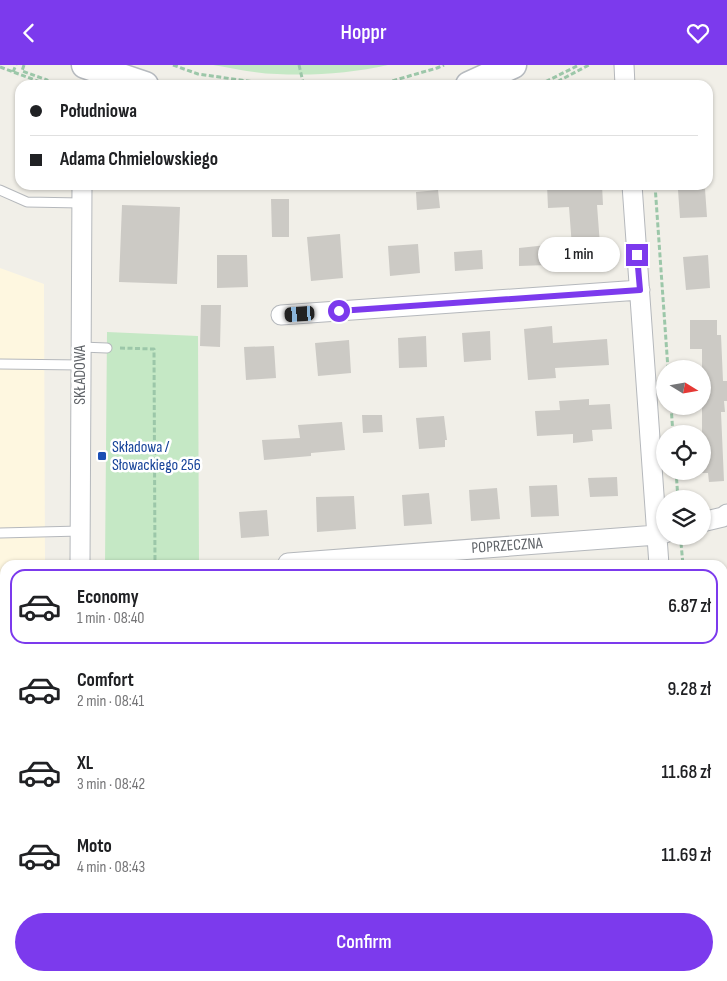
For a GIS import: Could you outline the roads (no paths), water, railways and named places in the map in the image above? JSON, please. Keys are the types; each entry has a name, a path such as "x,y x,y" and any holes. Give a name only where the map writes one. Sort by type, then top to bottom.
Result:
{"street":[{"path":"480,80 513,65"},
{"path":"624,65 625,80"},
{"path":"93,73 123,80"},
{"path":"632,190 657,490"},
{"name":"SKŁADOWA","path":"80,560 81,194"},
{"path":"281,315 640,290"},
{"path":"711,520 727,514"},
{"name":"POPRZECZNA","path":"327,560 656,534"},
{"path":"659,560 660,545"}],"lane":[{"path":"0,190 27,202 81,194"},
{"path":"0,364 80,356 107,348"},
{"path":"0,533 80,531"}],"place":[{"name":"Składowa / Słowackiego 256","path":"102,456"}]}
